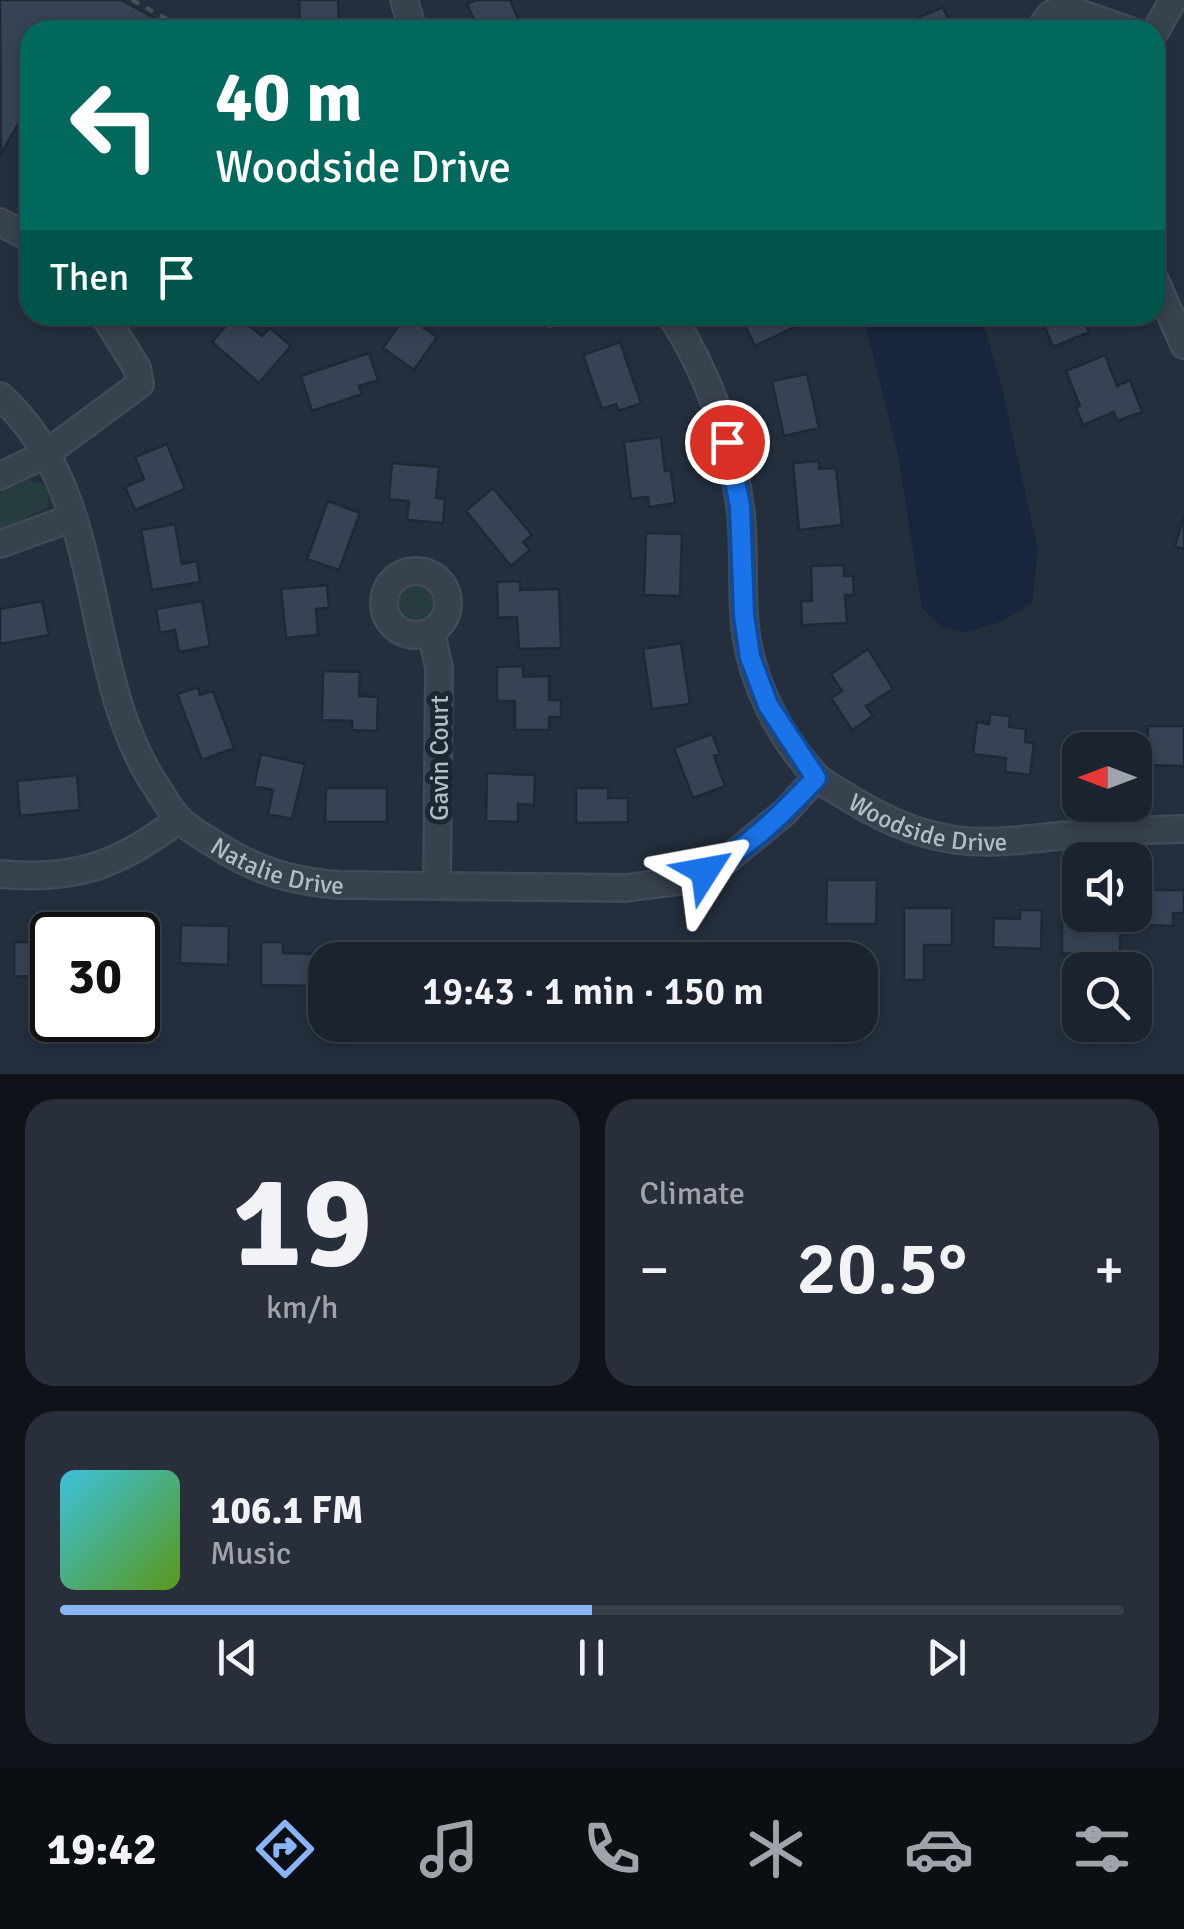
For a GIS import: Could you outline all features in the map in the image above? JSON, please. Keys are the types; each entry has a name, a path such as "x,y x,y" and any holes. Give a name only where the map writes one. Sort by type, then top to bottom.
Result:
{"street":[{"path":"1046,20 1064,8 1099,20"},
{"path":"1165,303 1184,346"},
{"path":"0,476 44,455 140,384 137,368 110,325"},
{"name":"Woodside Drive","path":"677,325 703,373 734,467 743,533 746,635 758,682 778,723 816,778 884,820 954,840 1003,842 1184,828"},
{"name":"Natalie Drive","path":"0,396 18,413 61,483 92,582 126,729 150,777 179,820 239,860 289,878 340,885 626,888 679,881 728,859 785,812 816,778"},
{"path":"0,544 72,518"},
{"name":"Gavin Court","path":"431,632 439,668 438,886"},
{"path":"0,874 53,876 100,867 146,845 179,820"}],"path":[{"path":"132,0 169,20"}],"green space":[{"path":"28,480 46,485 47,507 0,531 0,493"},
{"path":"415,583 429,589 435,603 429,617 415,623 401,617 395,603 401,589"}],"water":[{"path":"866,325 984,325 1038,550 1032,603 1001,622 965,632 942,627 922,608 898,455"}],"building":[{"path":"0,0 121,0 158,20 20,20 20,121 1,154"},
{"path":"299,0 338,0 339,20 300,20"},
{"path":"476,0 510,0 519,20 474,20 467,4"},
{"path":"943,7 949,20 918,20"},
{"path":"226,325 248,325 262,336 270,328 291,346 259,383 212,342"},
{"path":"399,325 426,325 424,328 437,337 414,370 383,348"},
{"path":"745,325 797,326 755,346"},
{"path":"1044,325 1086,325 1089,332 1053,347"},
{"path":"620,342 641,403 619,411 616,404 602,409 583,355"},
{"path":"369,353 378,380 359,386 362,394 312,411 301,376"},
{"path":"1105,355 1117,386 1130,380 1142,412 1117,421 1114,412 1083,425 1066,371"},
{"path":"807,374 819,428 784,436 772,381"},
{"path":"661,437 665,471 671,471 675,503 649,507 648,497 631,499 624,442"},
{"path":"167,444 185,489 135,510 125,487 144,479 135,457"},
{"path":"819,461 819,469 836,468 842,525 799,530 793,463"},
{"path":"392,463 439,467 436,498 445,499 443,523 407,520 409,501 389,499"},
{"path":"493,488 532,535 523,542 530,550 511,566 466,511"},
{"path":"328,501 360,513 339,570 307,559"},
{"path":"1184,516 1184,549 1175,546"},
{"path":"175,524 182,564 197,561 200,582 152,590 141,530"},
{"path":"646,533 682,534 680,596 644,595"},
{"path":"844,565 844,576 853,576 854,595 845,595 847,623 802,625 801,601 812,601 811,566"},
{"path":"520,581 520,590 559,589 561,648 519,649 517,617 498,618 497,582"},
{"path":"327,585 329,608 316,609 318,635 286,638 281,589"},
{"path":"42,601 49,635 0,644 0,609"},
{"path":"202,601 210,646 179,652 175,630 160,633 156,609"},
{"path":"681,643 690,704 652,709 643,649"},
{"path":"868,649 893,689 866,706 873,716 852,730 831,698 842,691 831,674"},
{"path":"523,666 523,677 549,676 549,700 561,700 561,717 549,717 549,730 515,730 515,701 497,701 497,667"},
{"path":"323,671 360,672 359,696 378,697 377,731 352,730 352,721 322,720"},
{"path":"198,687 200,695 213,691 234,748 202,760 177,694"},
{"path":"990,714 1010,716 1009,727 1026,729 1025,742 1034,743 1030,775 1005,772 1006,758 973,754 977,722 989,724"},
{"path":"1148,726 1184,726 1184,769 1152,765 1152,732 1148,732"},
{"path":"712,734 720,754 714,756 725,786 693,798 674,748"},
{"path":"261,754 305,764 292,819 268,814 273,790 254,786"},
{"path":"487,773 535,775 534,805 518,804 518,822 486,821"},
{"path":"77,775 80,810 20,816 17,781"},
{"path":"326,788 387,788 387,822 325,822"},
{"path":"576,788 608,788 608,798 628,798 628,822 576,823"},
{"path":"827,880 877,880 876,924 826,924"},
{"path":"1152,890 1184,890 1184,913 1173,913 1173,926 1152,925"},
{"path":"904,908 952,908 952,945 924,945 924,980 904,980"},
{"path":"1020,910 1042,910 1041,949 993,947 994,918 1020,919"},
{"path":"181,925 229,926 228,965 180,963"},
{"path":"1062,932 1121,932 1120,952 1062,952"},
{"path":"14,942 30,942 30,976 14,976"},
{"path":"261,942 283,942 283,953 308,954 308,986 261,985"}],"route":[{"path":"705,871 728,859 785,812 816,778 768,705 750,657 744,615 743,533 727,442"}]}
